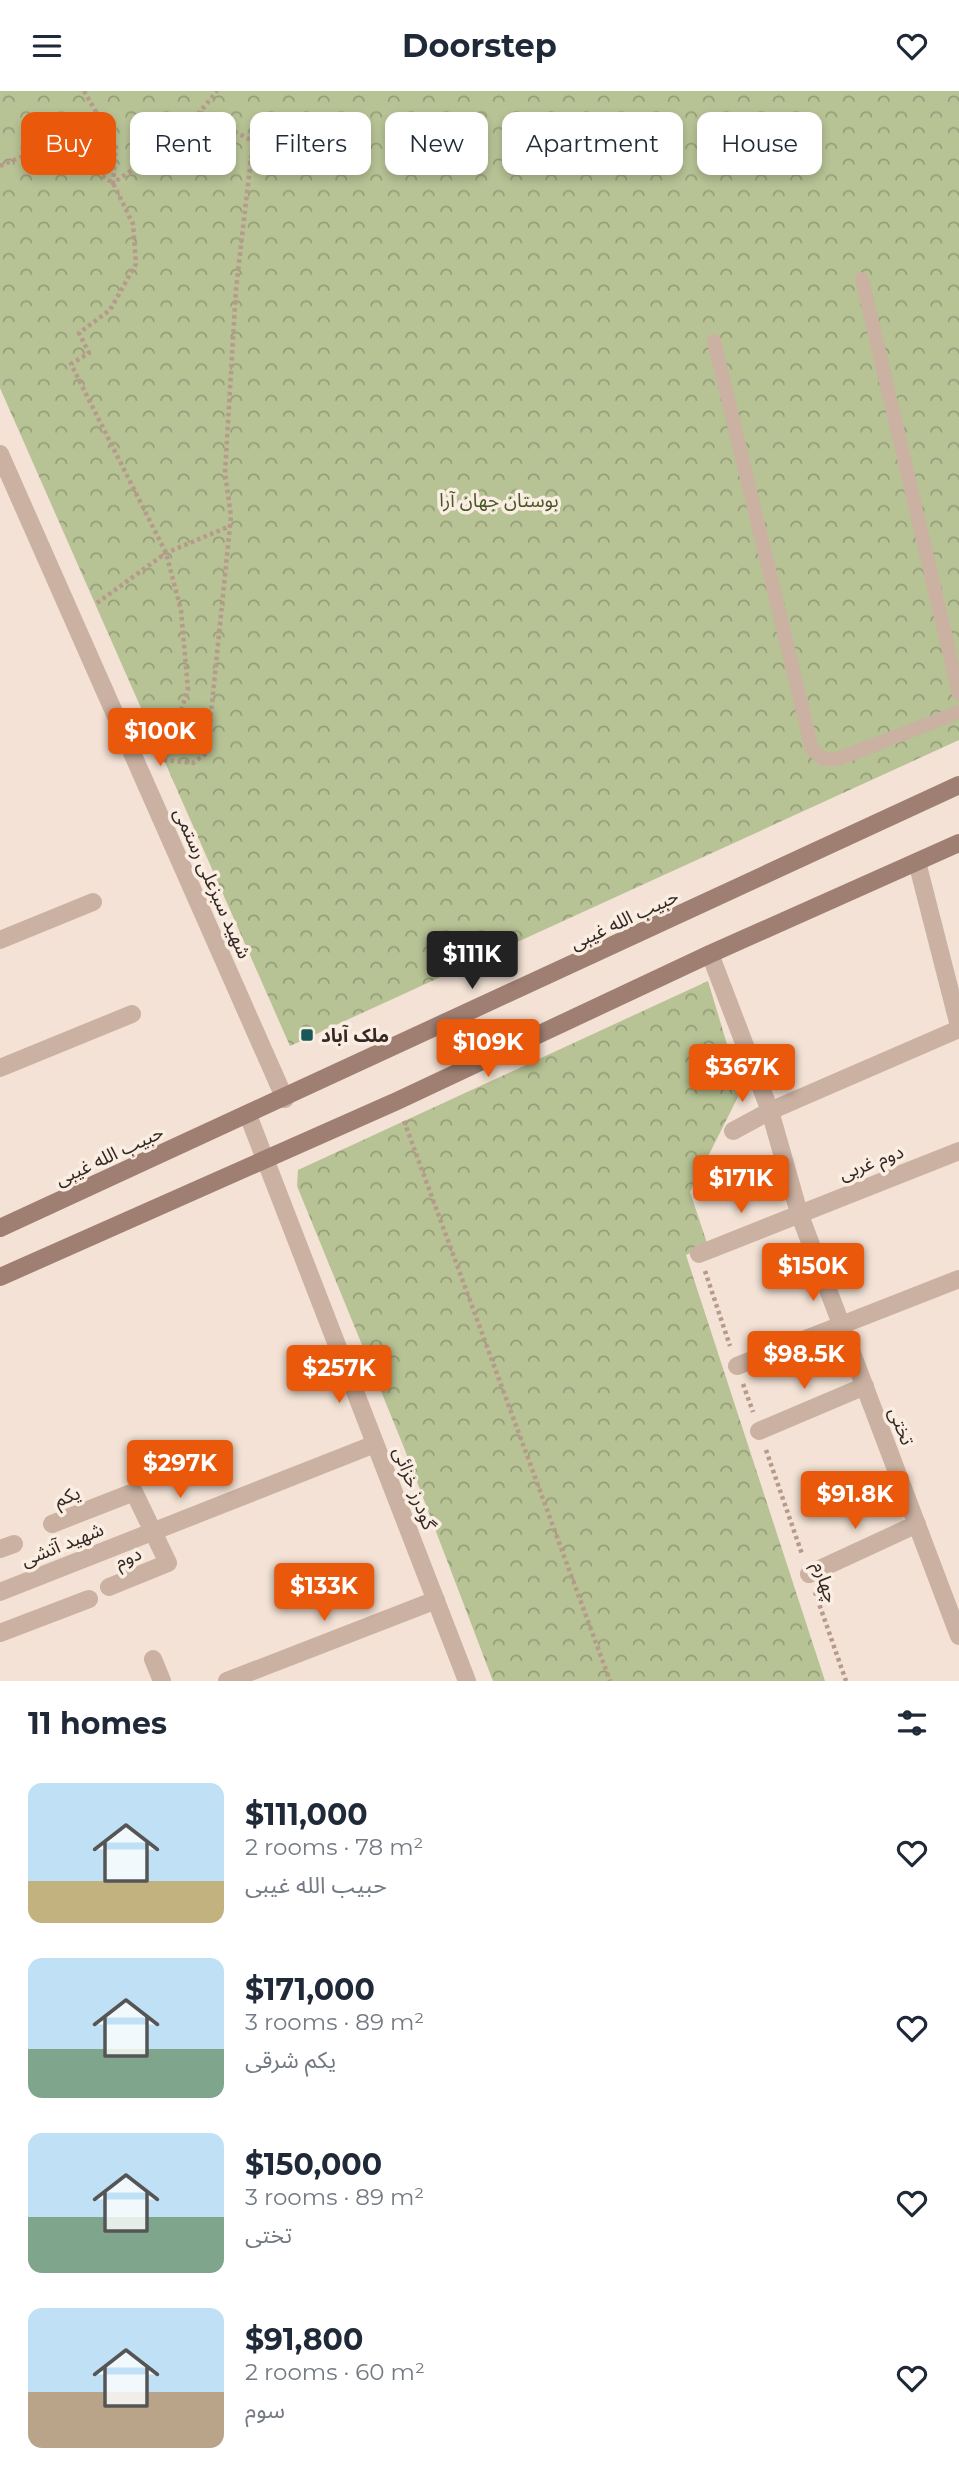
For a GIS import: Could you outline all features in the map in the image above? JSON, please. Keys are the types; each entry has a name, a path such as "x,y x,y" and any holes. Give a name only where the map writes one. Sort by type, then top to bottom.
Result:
{"main road":[{"name":"حبیب الله غیبی","path":"0,1228 959,785"},
{"path":"0,1277 397,1101 710,954 959,843"}],"street":[{"name":"شهید سبزعلی رستمی","path":"0,454 285,1098"},
{"path":"733,1131 770,1111 959,1028 918,862"},
{"path":"0,940 93,902"},
{"name":"تختی","path":"710,954 770,1111 799,1213 959,1636"},
{"path":"0,1068 132,1014"},
{"name":"گودرز خزائی","path":"248,1115 467,1681"},
{"name":"دوم غربی","path":"699,1254 959,1151"},
{"path":"737,1366 959,1279"},
{"path":"760,1431 864,1386"},
{"name":"شهید آتشی","path":"0,1592 375,1444"},
{"name":"یکم","path":"52,1524 134,1492 152,1531"},
{"path":"809,1574 917,1524"},
{"name":"دوم","path":"109,1587 168,1563 152,1531"},
{"path":"0,1633 89,1599"},
{"path":"227,1681 271,1673 436,1600"},
{"path":"153,1659 162,1681"}],"lane":[{"path":"862,279 959,694"},
{"path":"714,341 812,749 823,759 838,759 959,712"}],"path":[{"path":"84,91 116,147 114,183 133,224 136,264 110,310 79,333 89,353 71,364 166,553 181,610 188,690 164,760 193,763 207,753 230,526 225,460 236,289 253,141 236,132"},
{"path":"201,112 217,91"},
{"path":"0,166 35,151 65,153 114,183"},
{"path":"114,183 130,172"},
{"path":"97,603 166,553 230,526"},
{"path":"397,1101 610,1681"},
{"name":"چهارم","path":"699,1254 846,1681"}],"green space":[{"name":"بوستان جهان آرا","path":"0,91 959,91 959,740 290,1046 0,388"},
{"path":"708,981 741,1091 690,1192 708,1246 686,1255 825,1681 493,1681 403,1445 297,1186 298,1170"}],"place":[{"name":"ملک آباد","path":"307,1035"}]}
